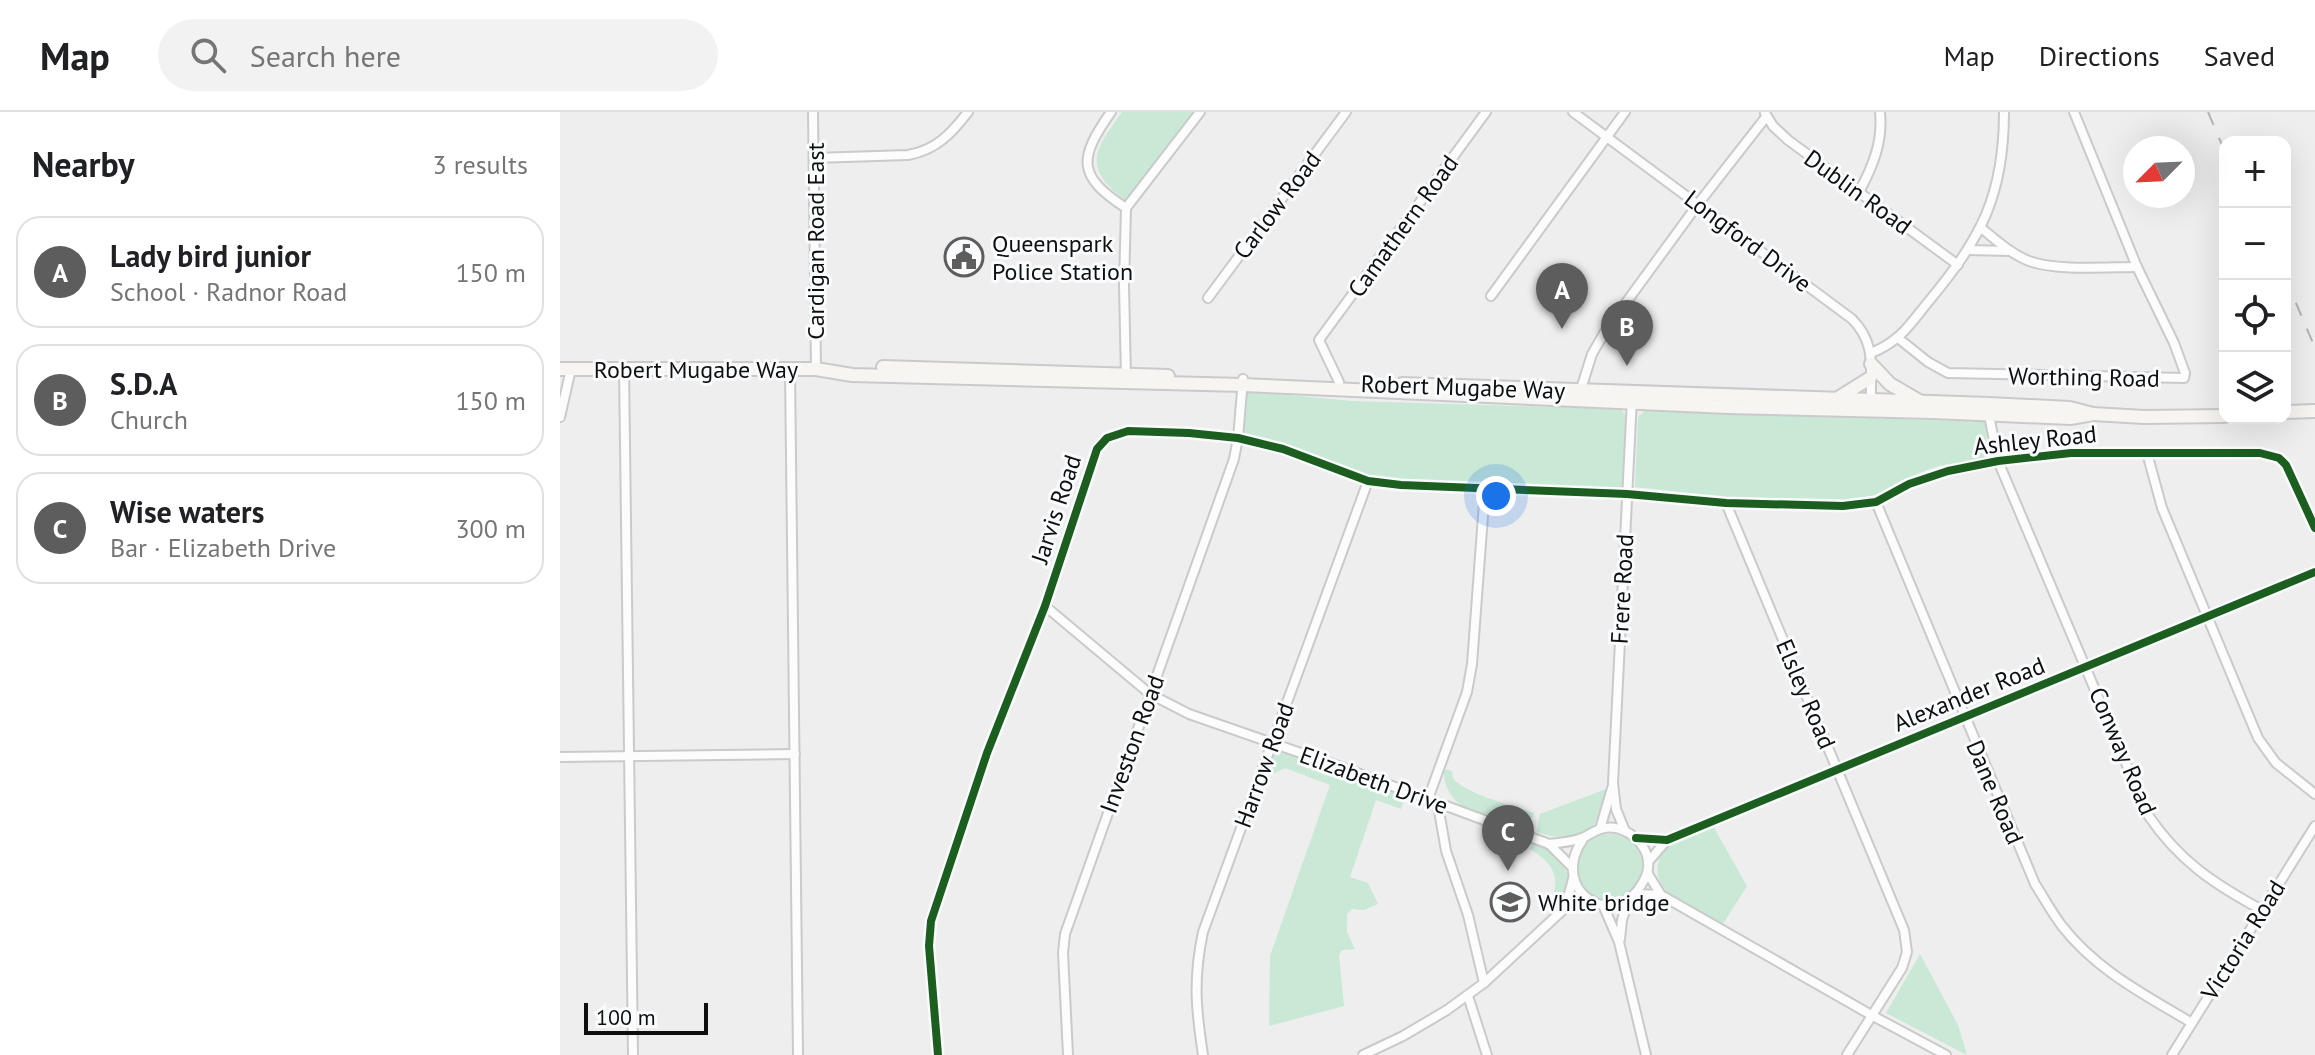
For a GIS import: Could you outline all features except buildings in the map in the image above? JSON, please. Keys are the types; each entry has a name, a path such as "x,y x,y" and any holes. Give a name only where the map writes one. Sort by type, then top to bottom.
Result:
{"main road":[{"path":"1871,359 1890,384 1921,402"},
{"name":"Robert Mugabe Way","path":"566,369 832,370 901,367 1126,379 1836,405 1897,412 2070,418 2093,414"},
{"path":"1836,405 1870,378"},
{"name":"Robert Mugabe Way","path":"1243,382 1339,382 1579,396"},
{"name":"Robert Mugabe Way","path":"1836,405 1871,401 1921,402 2070,408 2093,414 2156,417 2219,416"},
{"path":"2291,412 2315,411"}],"street":[{"name":"Cardigan Road East","path":"813,112 816,369"},
{"path":"814,158 922,153 945,140 968,112"},
{"path":"1111,112 1091,143 1088,167 1097,187 1126,208"},
{"path":"1126,379 1126,208 1200,112"},
{"name":"Carlow Road","path":"1208,298 1346,112"},
{"name":"Camathern Road","path":"1339,382 1319,340 1486,112"},
{"name":"Longford Drive","path":"1573,112 1852,319 1867,339 1871,359"},
{"path":"1491,296 1625,112"},
{"path":"1859,192 1873,166 1879,144 1880,112"},
{"path":"1897,412 1871,401 1871,359 1898,338 1958,265 1981,228 1992,200 2001,161 2004,112"},
{"name":"Worthing Road","path":"1898,338 1928,362 1948,373 2184,378 2174,343 2137,267 2074,112"},
{"path":"1579,396 1592,354 1606,330 1765,114"},
{"name":"Dublin Road","path":"1765,114 1788,140 1958,265"},
{"path":"1981,228 2010,251 2036,263 2137,267"},
{"path":"1968,250 2010,251"},
{"path":"624,368 633,1055"},
{"path":"560,417 566,369"},
{"path":"790,370 798,1055"},
{"name":"Investon Road","path":"1068,1055 1063,953 1065,934 1234,459 1243,382"},
{"name":"Frere Road","path":"1625,831 1616,809 1613,783 1632,398"},
{"name":"Conway Road","path":"1989,415 1998,461 2148,815 2162,835 2200,873 2262,910"},
{"name":"Jarvis Road","path":"938,1055 929,946 931,921 987,753 1045,606 1097,449 1103,442 1128,431 1189,433 1238,438 1283,449 1368,481 1627,494"},
{"name":"Ashley Road","path":"1627,494 1726,503 1843,506 1876,502 1932,475 1998,461 2092,452 2260,453 2279,458 2286,465 2315,528"},
{"path":"2147,453 2162,508 2258,738 2276,763 2315,794"},
{"name":"Harrow Road","path":"1203,1055 1195,990 1203,932 1368,481"},
{"path":"1484,983 1468,915 1432,801 1467,692 1485,489"},
{"name":"Dane Road","path":"1876,502 2035,884 2061,925 2098,964 2192,1023"},
{"name":"Elsley Road","path":"1726,503 1901,921 1907,942 1902,968 1847,1055"},
{"name":"Alexander Road","path":"1636,838 1667,840 2315,572"},
{"name":"Elizabeth Drive","path":"1045,606 1150,694 1189,714 1549,844 1571,866"},
{"path":"560,757 795,754"},
{"name":"Frere Road","path":"1600,829 1613,783"},
{"name":"Victoria Road","path":"2172,1055 2315,826"},
{"path":"1613,828 1636,838 1648,862 1648,874 1637,894 1616,905 1603,905 1591,900 1573,879 1571,866 1574,851 1583,839 1600,829 1613,828"},
{"name":"Elizabeth Drive","path":"1549,844 1583,839"},
{"name":"Alexander Road","path":"1648,862 1667,840"},
{"path":"1648,874 1661,895"},
{"path":"1565,908 1573,879"},
{"path":"1637,894 1661,895 1946,1055"},
{"path":"1363,1055 1403,1036 1468,996 1565,908 1591,900"},
{"path":"1619,942 1628,901"},
{"path":"1603,905 1619,942 1646,1055"},
{"path":"1468,996 1487,1055"}],"green space":[{"path":"1122,112 1193,112 1125,200 1102,178 1097,158 1099,148"},
{"path":"1247,391 1352,401 1621,409 1627,418 1623,488 1402,481 1368,477 1284,445 1244,434"},
{"path":"1646,410 1985,422 1988,452 1984,459 1934,468 1858,500 1726,497 1635,487 1638,417"},
{"path":"1278,752 1287,752 1406,794 1401,809 1376,800 1350,877 1368,883 1378,904 1364,910 1352,909 1347,914 1347,932 1355,949 1342,950 1339,955 1344,1006 1269,1026 1270,956 1330,785 1285,768 1273,774 1267,771"},
{"path":"1445,769 1452,771 1455,781 1474,792 1534,813 1528,828 1459,804 1447,788"},
{"path":"1606,789 1596,821 1585,833 1561,837 1537,832 1540,814"},
{"path":"1713,826 1747,886 1723,924 1673,897 1659,880 1658,874 1659,860 1666,848 1686,835"},
{"path":"1610,834 1623,837 1633,844 1640,854 1643,867 1640,880 1633,890 1623,897 1610,900 1597,897 1587,890 1580,880 1577,867 1580,854 1587,844 1597,837"},
{"path":"1533,843 1554,854 1566,871 1566,891 1553,912 1549,910 1555,890 1554,875 1546,861 1530,849"},
{"path":"1920,954 1958,1025 1967,1055 1886,1013"}],"railway":[{"path":"2208,112 2219,138"},
{"path":"2286,280 2315,348"}],"cycle path":[{"path":"938,1055 929,946 931,921 987,753 1045,606 1097,449 1107,438 1128,431 1238,438 1283,449 1368,481 1401,485 1627,494 1726,503 1843,506 1876,502 1909,484 1948,471 1998,461 2071,453 2260,453 2279,458 2286,465 2315,528"},
{"path":"1636,838 1667,840 2315,572"}],"place":[{"name":"Queenspark Police Station","path":"964,257"},
{"name":"Lady bird junior","path":"1562,329"},
{"name":"S.D.A","path":"1627,366"},
{"name":"Wise waters","path":"1508,871"},
{"name":"White bridge","path":"1510,902"}]}
